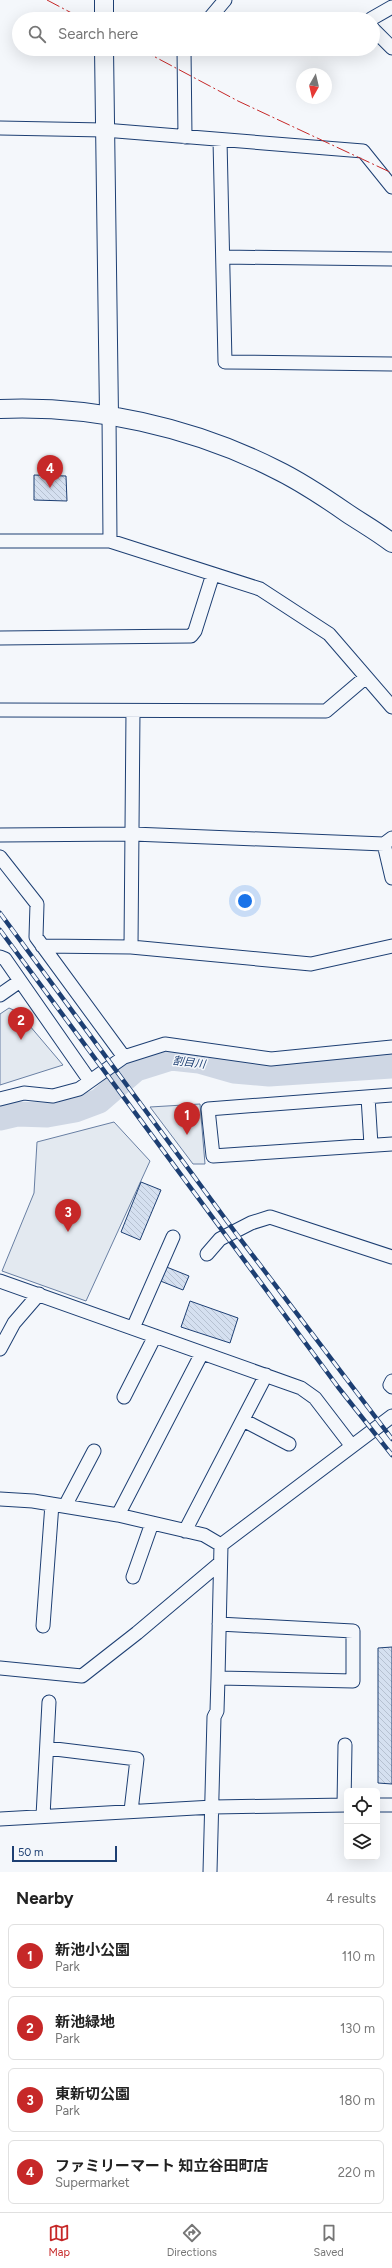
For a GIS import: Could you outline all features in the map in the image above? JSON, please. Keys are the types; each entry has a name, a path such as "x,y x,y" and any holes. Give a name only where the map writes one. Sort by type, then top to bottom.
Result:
{"street":[{"path":"104,0 104,12"},
{"path":"215,12 225,0"},
{"path":"380,14 392,7"},
{"path":"380,36 392,48"},
{"path":"104,56 110,541"},
{"path":"184,56 185,137"},
{"path":"0,128 104,130 363,151 392,186"},
{"path":"220,140 225,362 392,364"},
{"path":"223,257 392,259"},
{"path":"0,409 26,408 109,415 184,433 274,468 320,495 391,541"},
{"path":"0,541 110,541 260,589 329,634 392,707"},
{"path":"0,638 191,636 196,631 213,574"},
{"path":"0,710 326,711 366,677"},
{"path":"131,947 133,711"},
{"path":"0,834 132,834 388,841 392,878"},
{"path":"0,856 37,904 36,937 124,1057"},
{"path":"42,946 131,947 311,964 392,946"},
{"path":"0,957 5,959 90,1082"},
{"path":"0,995 20,981"},
{"path":"0,1098 24,1093 53,1096 79,1089 124,1057 165,1044 271,1059 392,1047"},
{"path":"392,1095 208,1109 213,1156 392,1144"},
{"path":"368,1098 370,1145"},
{"path":"207,1254 220,1239 251,1223 270,1217 392,1257"},
{"path":"133,1328 173,1237"},
{"path":"0,1281 301,1388 315,1398 351,1446"},
{"path":"0,1349 14,1323 39,1294"},
{"path":"124,1397 155,1336"},
{"path":"118,1516 202,1353"},
{"path":"185,1531 266,1375"},
{"path":"392,1381 390,1385 392,1387"},
{"path":"210,1872 214,1717 217,1711 221,1545 351,1446 390,1419"},
{"path":"243,1420 289,1444"},
{"path":"65,1506 94,1451"},
{"path":"0,1499 52,1504 118,1516 204,1535 221,1545"},
{"path":"43,1626 52,1504"},
{"path":"133,1578 152,1524"},
{"path":"0,1668 82,1676 137,1633 220,1563"},
{"path":"218,1678 353,1681 353,1631 219,1624"},
{"path":"42,1816 49,1702"},
{"path":"345,1745 345,1788"},
{"path":"47,1748 137,1759 131,1811"},
{"path":"0,1819 212,1807 344,1805"},
{"path":"380,1805 392,1805"}],"shaded area":[{"path":"9,1008 18,1012 63,1065 0,1085 0,1014"},
{"path":"200,1104 205,1164 193,1164 150,1107"},
{"path":"114,1122 150,1161 86,1301 2,1271 34,1193 37,1142"}],"building":[{"path":"34,475 66,476 67,501 34,500"},
{"path":"141,1182 161,1190 140,1240 121,1232"},
{"path":"164,1266 189,1276 183,1290 158,1280"},
{"path":"190,1301 238,1318 230,1343 181,1327"},
{"path":"392,1647 392,1784 378,1783 378,1648"}],"waterway":[{"name":"割目川","path":"0,1118 17,1114 47,1115 75,1110 99,1101 136,1069 171,1058 199,1061 234,1071 269,1074 392,1066"}],"railway":[{"path":"0,913 235,1232 392,1439"},
{"path":"0,930 338,1387 392,1455"}],"power":[{"path":"47,0 70,12"},
{"path":"153,56 238,101 392,173"}],"place":[{"name":"ファミリーマート 知立谷田町店","path":"50,488"},
{"name":"新池緑地","path":"21,1040"},
{"name":"新池小公園","path":"187,1135"},
{"name":"東新切公園","path":"68,1232"}]}
